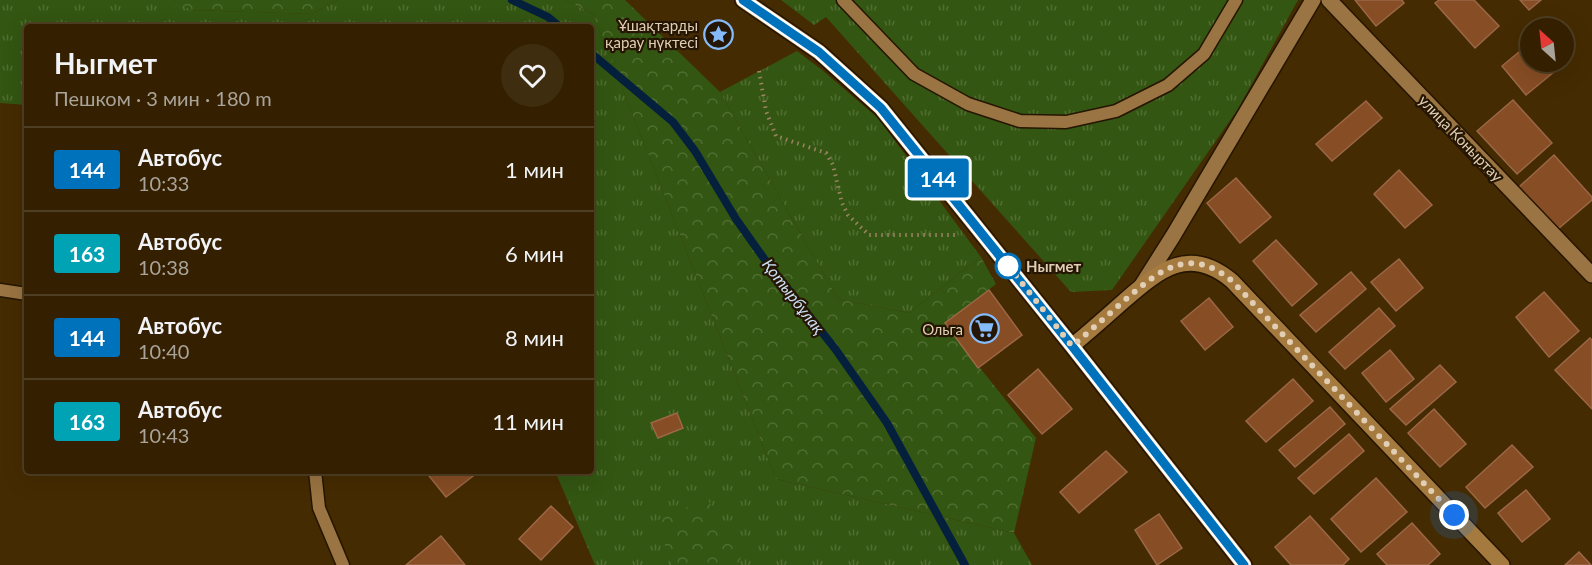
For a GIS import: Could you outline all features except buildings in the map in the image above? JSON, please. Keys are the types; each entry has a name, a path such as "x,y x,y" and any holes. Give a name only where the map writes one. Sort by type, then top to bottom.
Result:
{"main road":[{"path":"743,0 819,52 881,108 1244,565"},
{"path":"1072,346 1141,286 1169,267 1182,263 1213,267 1224,274 1502,565"}],"street":[{"path":"1141,286 1313,0"},
{"name":"улица Коныртау","path":"1329,0 1592,275"}],"lane":[{"path":"843,0 914,74 968,104 1020,121 1066,122 1116,111 1168,85 1204,54 1236,0"},
{"path":"0,291 24,294"},
{"path":"315,474 319,508 343,565"}],"path":[{"path":"759,72 766,111 776,135 825,153 833,165 842,202 848,215 869,236 964,235"}],"green space":[{"path":"0,0 173,0 192,10 312,14 338,0 565,0 593,14 776,479 1014,533 1032,565 595,565 556,474 594,474 594,24 24,24 24,105 0,103"},
{"path":"173,0 338,0 312,14 191,10"},
{"path":"565,0 625,0 720,92 838,299 909,313 981,257 996,284 945,324 1036,438 1014,533 776,479 593,14"},
{"path":"781,0 1298,0 1238,109 1112,290 1071,292 826,17 814,25"},
{"path":"797,51 878,118 981,257 909,313 838,299 720,92"},
{"path":"707,498 742,554 739,565 672,565 656,521"}],"waterway":[{"name":"Қотырбұлақ","path":"512,0 548,17 556,24"},
{"name":"Қотырбұлақ","path":"594,56 673,122 695,151 736,219 765,260 836,350 887,423 965,565"}],"bus line":[{"name":"144","path":"743,0 819,52 881,108 1244,565"}],"place":[{"name":"Ұшақтарды қарау нүктесі","path":"719,34"},
{"name":"Ныгмет","path":"1008,266"},
{"name":"Ольга","path":"984,329"}],"route":[{"path":"1008,266 1002,258 1072,346 1156,274 1182,263 1193,262 1213,267 1232,281 1454,515"}]}
